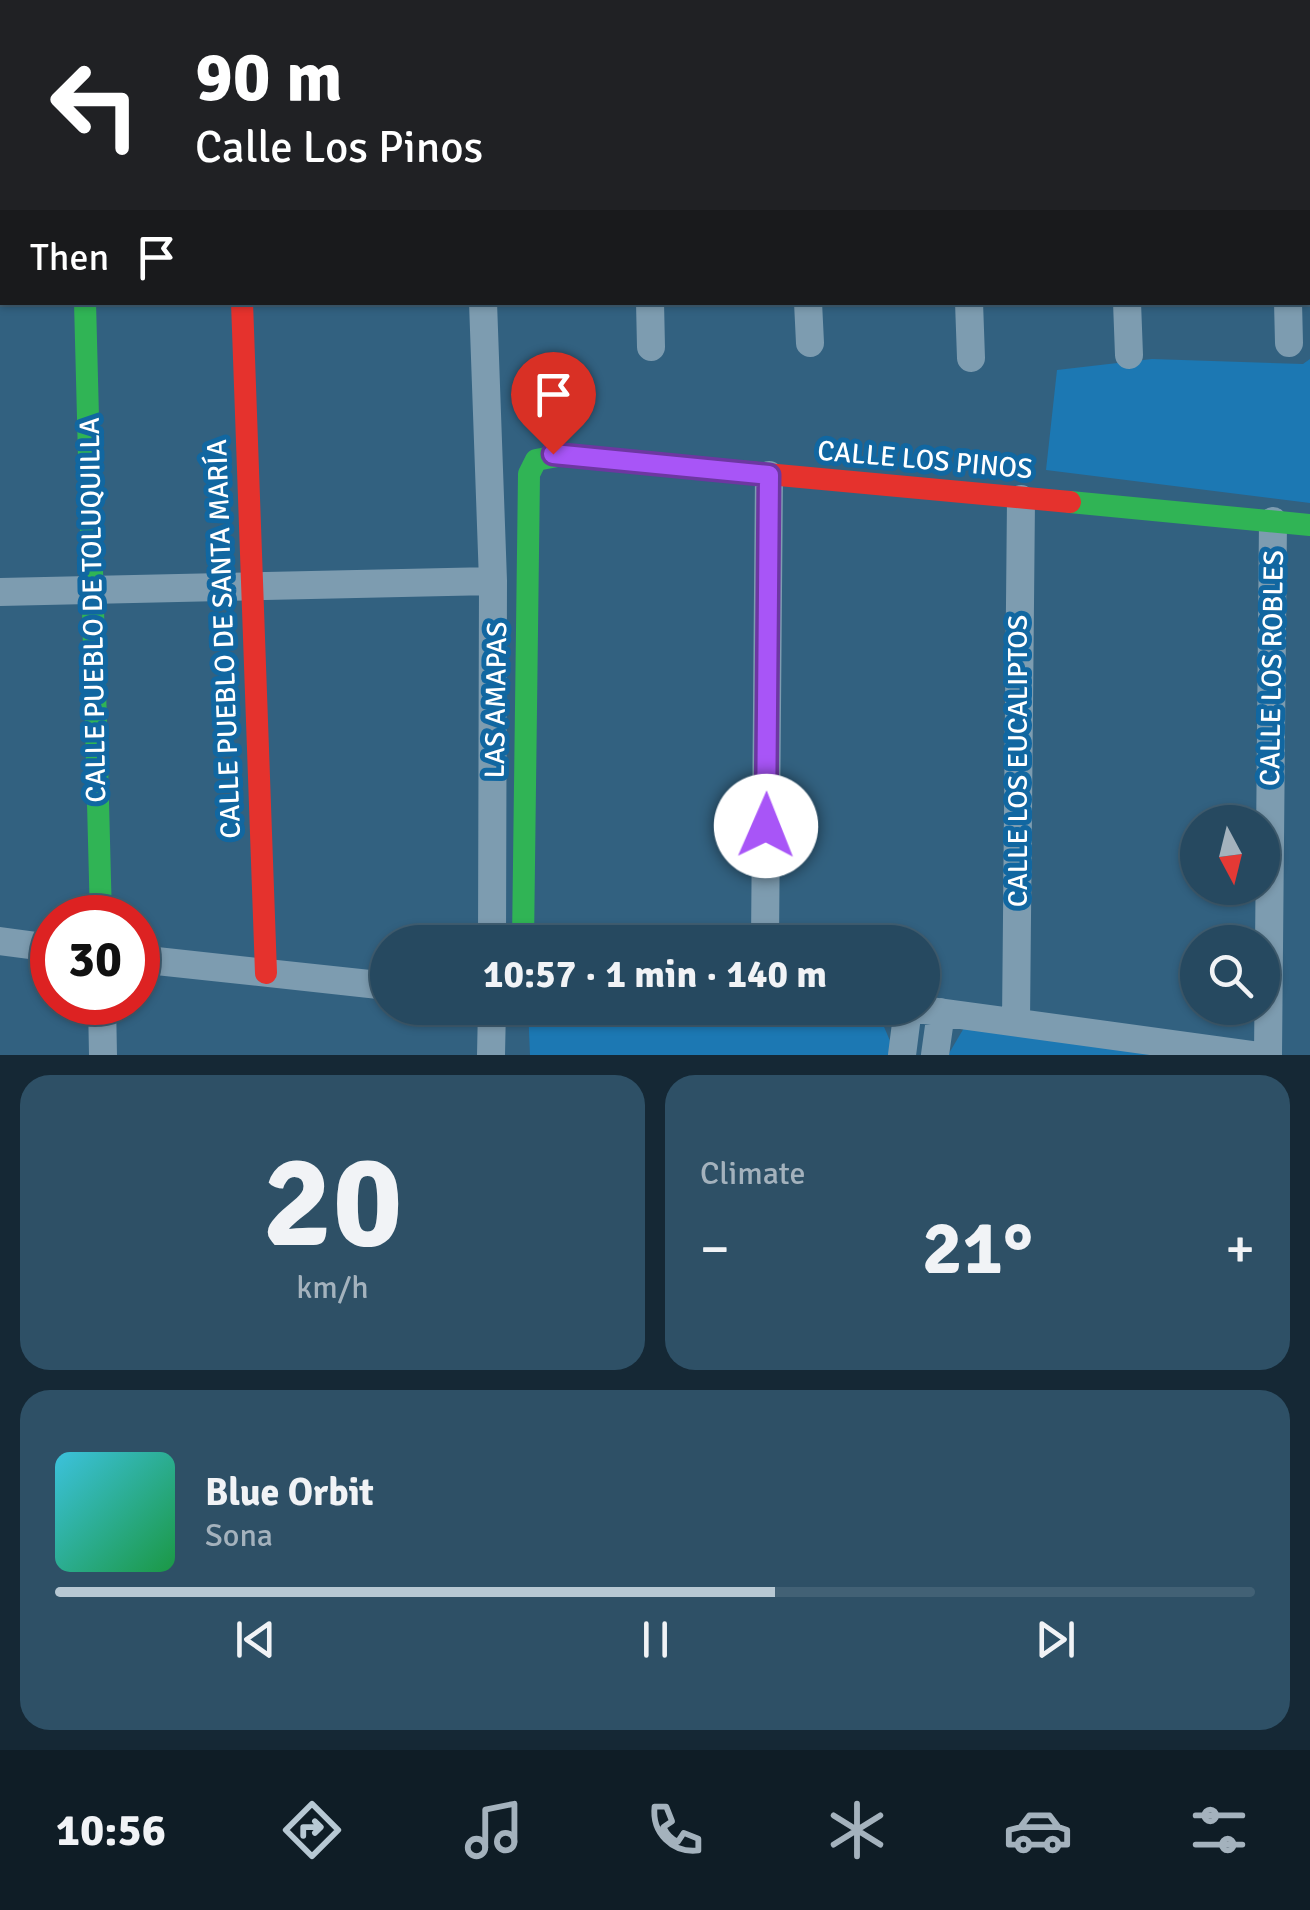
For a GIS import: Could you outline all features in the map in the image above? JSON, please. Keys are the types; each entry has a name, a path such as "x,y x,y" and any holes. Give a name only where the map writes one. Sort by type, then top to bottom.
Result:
{"street":[{"name":"CALLE PUEBLO DE TOLUQUILLA","path":"85,305 100,895"},
{"name":"CALLE PUEBLO DE SANTA MARÍA","path":"242,305 266,973"},
{"path":"483,305 493,580 492,925"},
{"path":"650,305 652,348"},
{"path":"808,305 810,343"},
{"path":"969,305 971,358"},
{"path":"1127,305 1129,356"},
{"path":"1288,305 1289,343"},
{"name":"CALLE LOS PINOS","path":"536,460 553,454 1310,525"},
{"name":"LAS AMAPAS","path":"522,925 529,474 536,460"},
{"path":"765,925 769,475"},
{"name":"CALLE LOS EUCALIPTOS","path":"1016,1022 1020,499"},
{"name":"CALLE LOS ROBLES","path":"1268,1055 1273,520"},
{"path":"0,592 493,580"},
{"path":"0,941 30,945"},
{"path":"160,961 370,984"},
{"path":"935,1055 941,1012 1253,1055"},
{"path":"102,1025 103,1055"},
{"path":"491,1055 492,1025"},
{"path":"902,1055 906,1025"}],"shaded area":[{"path":"1152,359 1303,364 1310,359 1310,503 1046,470 1057,370"},
{"path":"971,1016 1213,1055 948,1055"},
{"path":"529,1025 883,1025 896,1055 530,1055"}],"traffic: fast":[{"path":"85,305 100,895"},
{"path":"523,925 529,474 536,460 563,455"},
{"path":"1070,502 1310,525"}],"traffic: jam":[{"path":"242,305 266,973"},
{"path":"563,455 1070,502"}],"route":[{"path":"553,454 769,475 766,826"}]}
